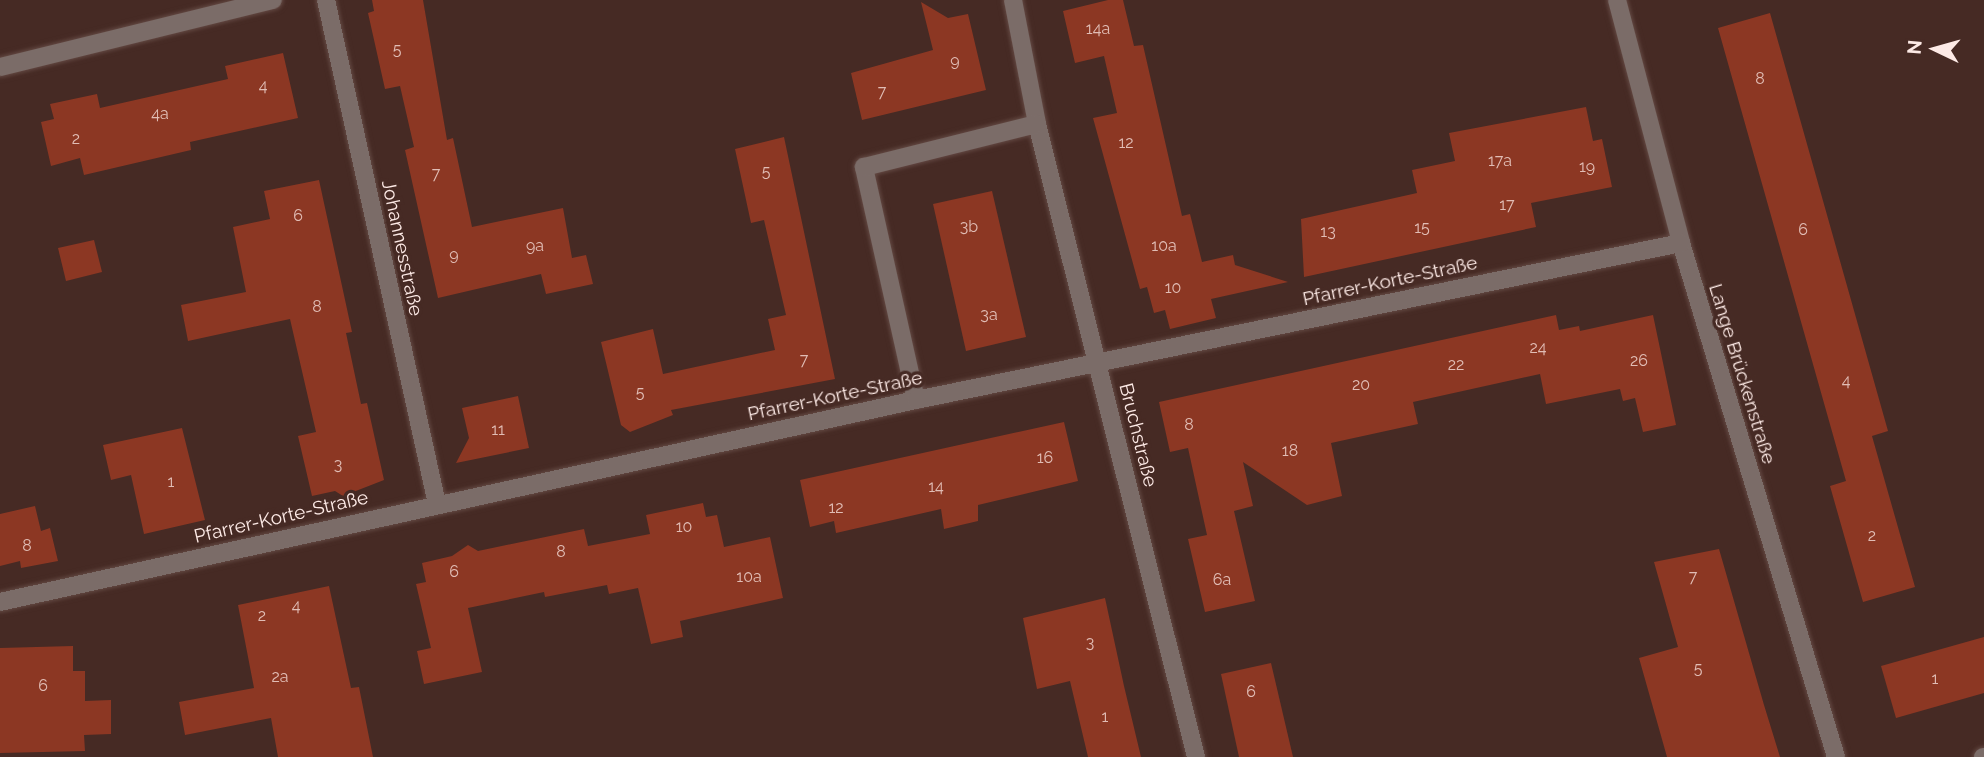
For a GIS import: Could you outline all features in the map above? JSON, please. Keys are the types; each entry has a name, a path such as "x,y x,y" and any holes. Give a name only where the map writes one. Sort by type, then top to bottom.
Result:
{"street":[{"path":"0,67 245,3 273,0"},
{"name":"Johannesstraße","path":"326,0 436,504"},
{"name":"Bruchstraße","path":"1013,0 1037,124 1196,757"},
{"name":"Lange Brückenstraße","path":"1617,0 1681,243 1836,757"},
{"path":"916,400 864,167 1037,124"},
{"name":"Pfarrer-Korte-Straße","path":"0,602 916,400 1681,243"}],"building":[{"path":"372,0 423,0 447,140 453,138 472,227 563,208 572,258 586,255 593,284 546,294 541,274 438,298 405,150 414,147 400,86 385,89 368,13 374,11"},
{"path":"1108,0 1123,0 1134,46 1143,45 1182,216 1190,214 1202,262 1233,255 1235,265 1288,282 1211,299 1216,318 1170,329 1165,310 1154,313 1147,287 1140,289 1093,118 1117,113 1104,56 1075,63 1063,11"},
{"path":"921,2 948,18 968,14 986,90 862,120 851,73 933,50"},
{"path":"1770,13 1888,431 1872,436 1915,587 1863,602 1830,486 1846,481 1718,28"},
{"path":"283,53 298,118 190,142 191,150 84,175 80,158 51,166 41,122 54,119 50,104 97,94 100,108 228,79 225,66"},
{"path":"1586,107 1593,141 1602,139 1612,187 1531,203 1536,227 1304,277 1301,219 1417,193 1412,170 1455,161 1449,133"},
{"path":"784,137 835,379 671,410 673,415 630,432 621,425 601,342 653,329 663,374 775,350 768,319 786,315 764,220 751,223 735,149"},
{"path":"319,180 352,332 346,333 361,404 367,403 384,480 343,496 335,491 312,496 298,436 316,432 290,319 188,341 181,305 246,292 233,227 270,219 264,191"},
{"path":"992,191 1026,337 966,351 933,204"},
{"path":"94,240 102,272 66,281 58,248"},
{"path":"1556,315 1559,330 1579,326 1580,331 1653,315 1676,425 1643,432 1635,398 1623,401 1620,389 1546,404 1540,374 1413,402 1418,424 1331,443 1342,496 1307,505 1243,462 1253,506 1234,511 1255,601 1205,612 1188,539 1207,535 1188,448 1170,452 1159,402"},
{"path":"518,396 529,448 456,463 469,438 462,408"},
{"path":"1064,422 1078,481 978,505 978,521 944,529 941,509 836,533 834,521 810,527 800,480"},
{"path":"182,428 205,520 144,534 131,475 111,480 103,445"},
{"path":"703,503 706,517 717,515 724,547 770,537 783,598 680,621 683,637 651,644 638,588 609,594 607,585 545,597 544,592 468,608 482,672 424,684 417,651 431,648 416,584 426,582 422,563 452,556 468,545 478,551 584,529 588,546 650,534 646,515"},
{"path":"35,506 41,531 50,528 58,561 21,568 20,561 0,566 0,514"},
{"path":"1719,549 1780,757 1667,757 1639,658 1678,647 1654,562"},
{"path":"329,586 351,688 359,687 373,757 278,757 271,718 185,735 179,702 254,688 238,605"},
{"path":"1105,598 1141,757 1088,757 1070,681 1037,689 1023,618"},
{"path":"1984,637 1984,693 1896,718 1881,666"},
{"path":"73,646 73,671 85,671 85,701 111,700 111,734 84,735 85,751 0,753 0,648"},
{"path":"1271,663 1293,757 1239,757 1221,674"}]}
